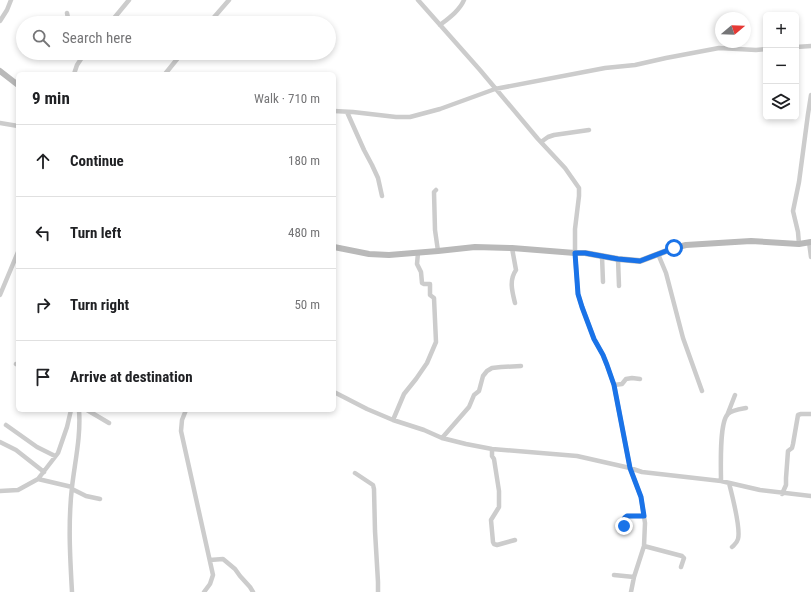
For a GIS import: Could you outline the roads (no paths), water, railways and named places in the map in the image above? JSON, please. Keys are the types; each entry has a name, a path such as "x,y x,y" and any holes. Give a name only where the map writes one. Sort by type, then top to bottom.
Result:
{"street":[{"path":"0,21 11,0"},
{"path":"116,16 129,0"},
{"path":"215,16 229,0"},
{"path":"418,0 565,168 578,188 579,196 575,230 578,294 594,339 603,355 614,385 630,468 641,497 644,516 644,546 631,592"},
{"path":"440,25 451,16 464,0"},
{"path":"799,47 811,46"},
{"path":"336,111 410,117 495,89 605,68 635,65 719,48 763,49"},
{"path":"75,72 81,60"},
{"path":"167,72 176,60"},
{"path":"0,71 16,83"},
{"path":"799,244 793,211 799,182 811,95"},
{"path":"347,112 378,178 382,196"},
{"path":"0,123 16,126"},
{"path":"541,142 554,135 589,130"},
{"path":"436,190 434,192 433,202 438,251"},
{"path":"336,247 369,254 389,255 475,247 512,248 585,253 640,261 686,245 751,240 799,244 810,242 811,257"},
{"path":"512,248 516,270 512,282 515,303"},
{"path":"393,420 404,394 427,362 436,342 434,298 430,295 430,284 422,283 421,272 417,264 418,253"},
{"path":"658,254 666,273 683,338 702,391"},
{"path":"602,256 603,282"},
{"path":"0,295 16,257"},
{"path":"618,259 619,286"},
{"path":"442,438 469,407 474,395 479,391 483,376 487,371 501,366 521,366"},
{"path":"614,385 622,384 626,379 640,378"},
{"path":"336,393 393,420 424,430 442,438 466,444 492,449 577,456 642,472 721,481 782,494 811,496"},
{"path":"721,481 722,435 725,418 735,395"},
{"path":"727,414 746,408"},
{"path":"0,491 18,490 38,479 58,453 71,412"},
{"path":"72,592 69,526 80,426 79,412"},
{"path":"90,412 109,423"},
{"path":"185,412 182,420 181,432 213,575 210,584 204,592"},
{"path":"782,494 786,484 788,451 792,448 798,415 811,414"},
{"path":"6,425 37,447 55,456"},
{"path":"0,442 16,450 44,472"},
{"path":"492,449 499,491 498,507 491,520 493,542 497,545 515,540"},
{"path":"355,473 373,485 374,489 378,592"},
{"path":"38,479 72,488 86,496 100,499"},
{"path":"729,483 736,516 738,537 737,542 732,546"},
{"path":"624,526 624,519 627,516 644,516"},
{"path":"644,546 682,556 684,558 681,567"},
{"path":"210,560 223,559 235,569 253,592"},
{"path":"614,575 634,577"}]}
